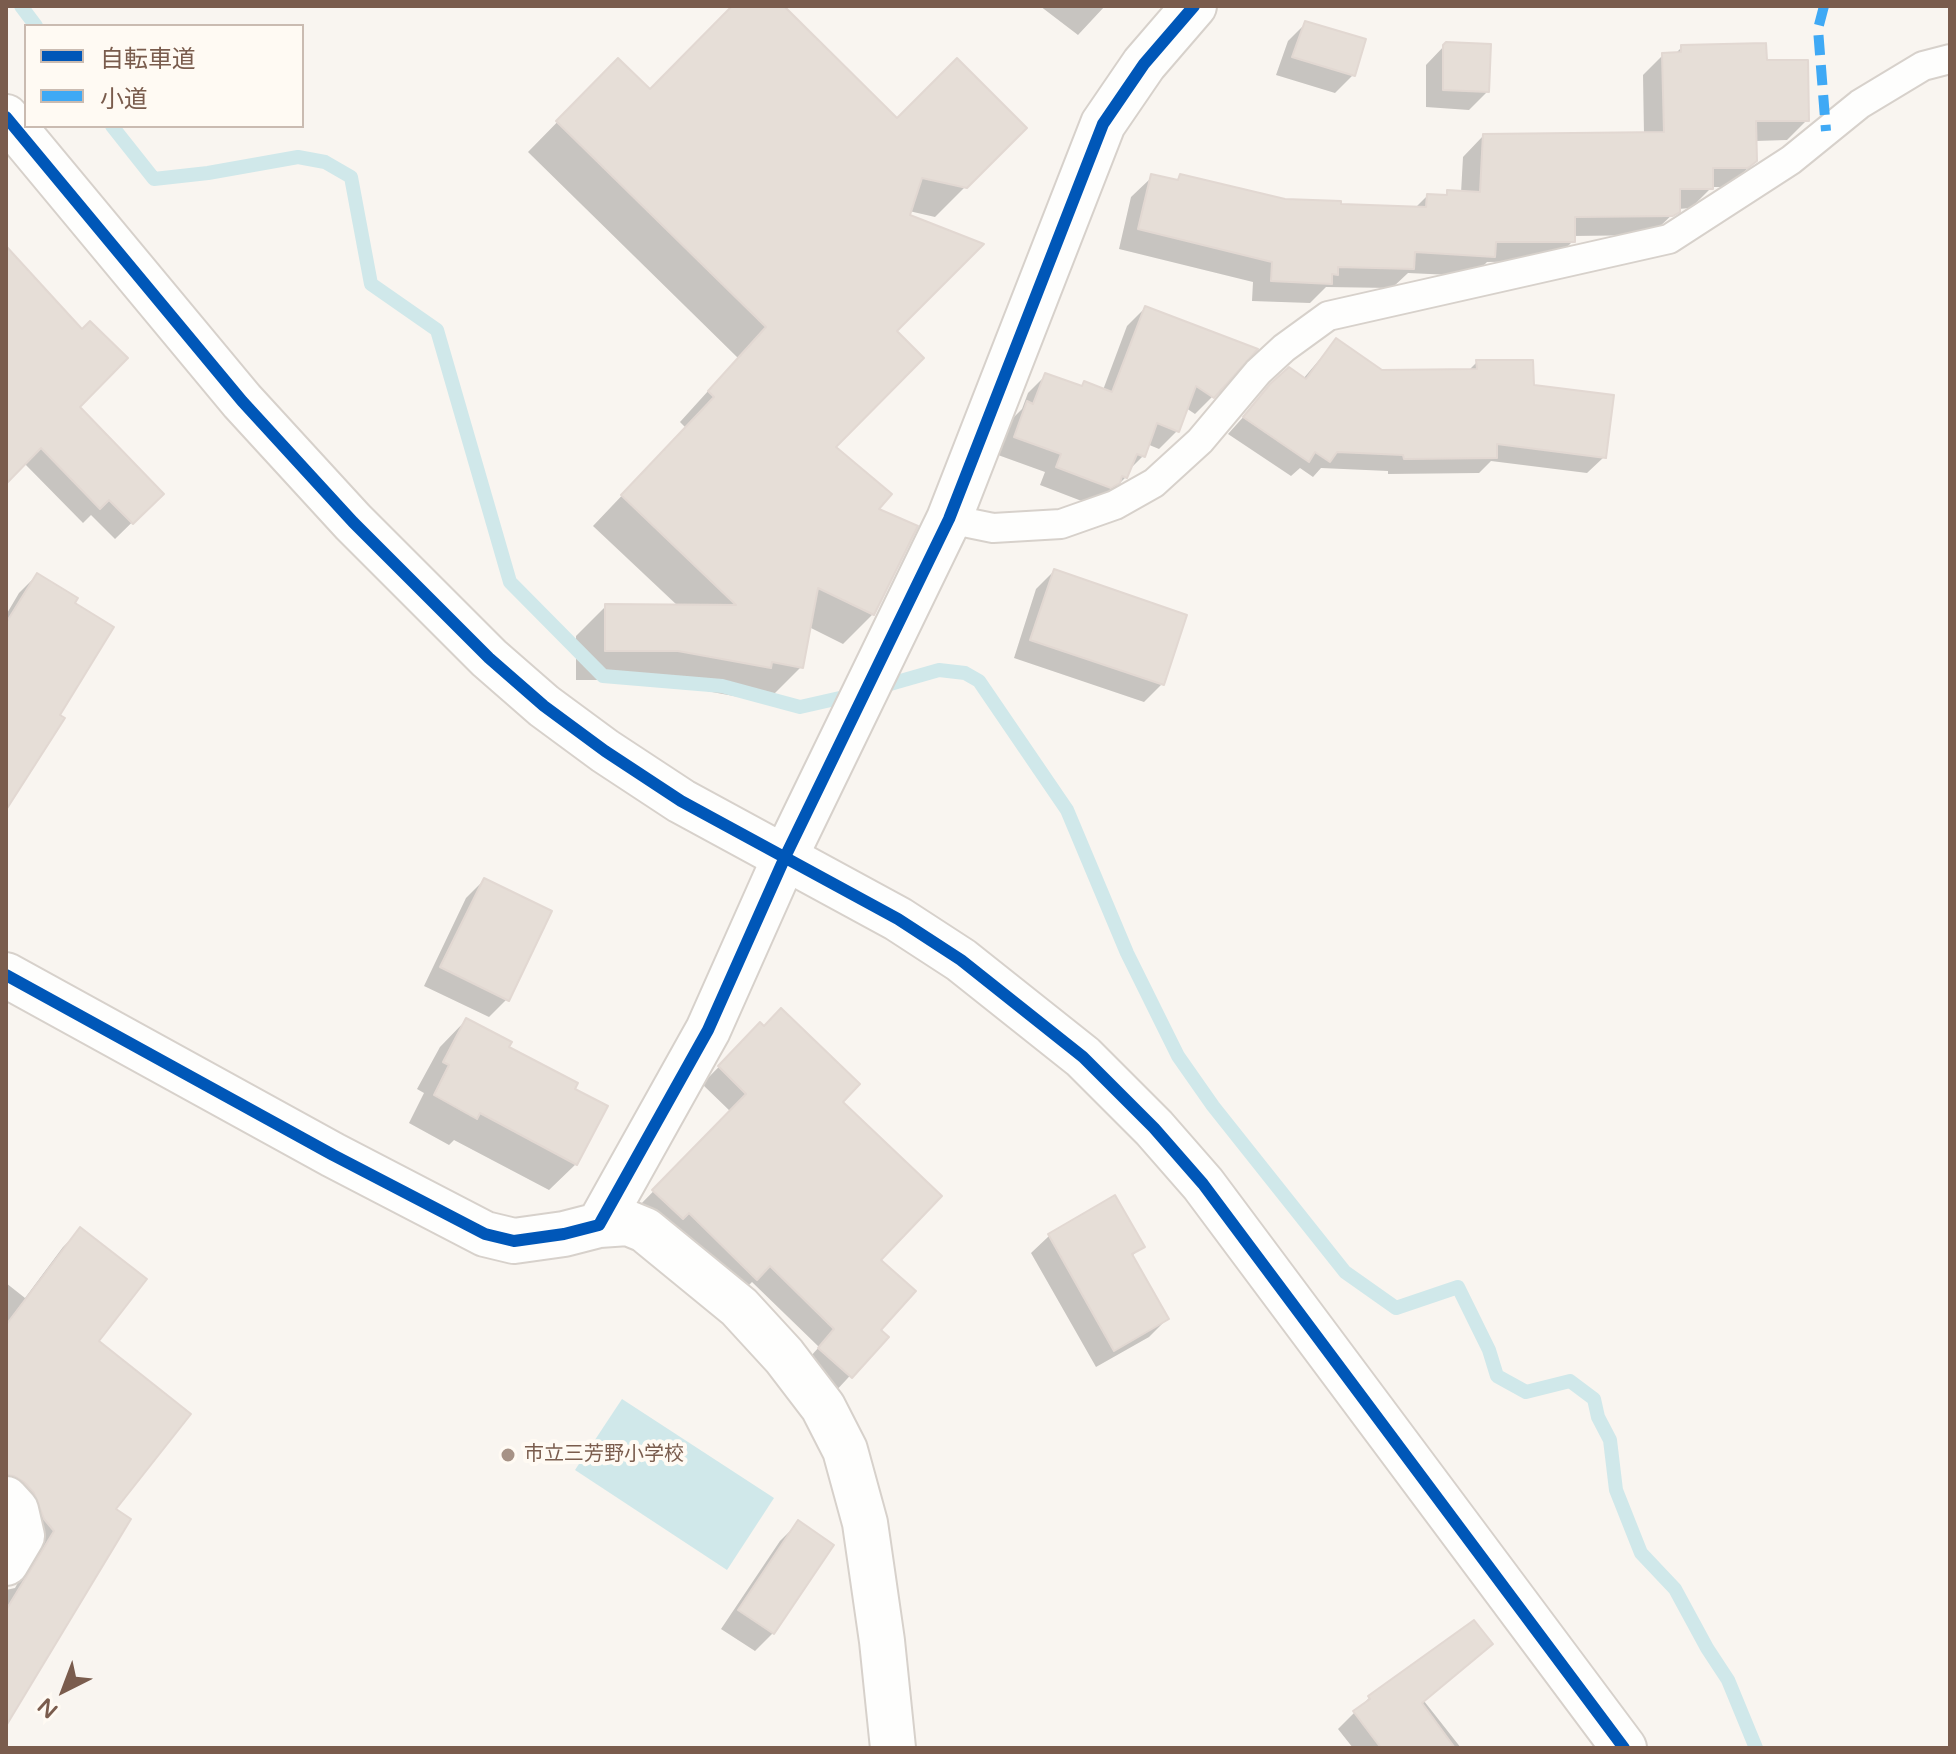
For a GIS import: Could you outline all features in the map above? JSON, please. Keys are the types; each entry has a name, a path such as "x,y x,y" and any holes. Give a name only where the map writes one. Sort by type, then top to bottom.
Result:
{"street":[{"path":"599,1225 708,1030 785,857 949,519 1103,124 1144,64 1194,6"},
{"path":"6,117 242,401 439,610 544,706 681,801 898,919 961,960 1083,1057 1154,1128 1203,1184 1624,1748"},
{"path":"6,975 333,1155 485,1234 514,1241 599,1225 628,1223 645,1230 739,1307 784,1356 823,1407 845,1450 865,1523 893,1748"},
{"path":"6,1499 16,1510 22,1536 6,1563"}],"lane":[{"path":"949,519 993,528 1061,524 1115,505 1154,483 1200,441 1258,372 1284,348 1328,316 1669,239 1791,160 1860,104 1923,66 1950,59"}],"water":[{"path":"622,1399 774,1498 727,1570 575,1470"}],"building":[{"path":"732,6 784,6 897,118 957,58 1027,128 967,188 922,178 910,215 984,244 897,331 924,358 836,447 892,494 879,509 918,526 874,615 818,588 803,668 772,662 771,668 678,651 605,651 605,604 736,605 621,495 714,397 708,391 766,327 556,121 618,58 650,89"},
{"path":"1305,21 1366,39 1355,76 1292,57"},
{"path":"1446,42 1491,44 1489,92 1443,90 1443,45"},
{"path":"1766,43 1767,60 1808,60 1809,121 1756,121 1757,161 1748,168 1713,168 1713,189 1680,189 1680,212 1673,216 1575,217 1575,242 1496,242 1495,257 1415,252 1414,269 1338,267 1338,275 1332,274 1332,284 1271,281 1272,262 1138,229 1151,174 1178,180 1180,174 1285,199 1341,201 1341,204 1426,207 1427,194 1447,195 1447,190 1480,192 1483,134 1664,132 1662,53 1681,52 1681,45"},
{"path":"6,246 82,329 90,321 128,358 80,407 164,494 133,524 109,500 100,509 41,448 6,484"},
{"path":"1145,306 1258,349 1214,398 1196,386 1179,432 1157,423 1145,457 1137,454 1127,478 1122,476 1120,483 1111,488 1056,467 1061,454 1014,437 1027,401 1033,404 1045,373 1082,386 1084,381 1112,392"},
{"path":"1336,338 1382,370 1477,369 1476,360 1533,360 1534,385 1614,395 1606,458 1497,444 1497,458 1404,459 1403,455 1337,452 1330,462 1315,452 1309,462 1243,417 1270,384 1289,367 1306,379"},
{"path":"1054,569 1187,615 1164,685 1030,640"},
{"path":"37,573 78,598 75,603 114,627 60,715 65,718 6,810 6,623"},
{"path":"484,878 552,911 509,1001 440,967"},
{"path":"781,1008 860,1084 843,1102 942,1196 881,1260 916,1291 881,1330 889,1337 852,1378 818,1348 834,1329 770,1266 757,1280 689,1213 683,1219 652,1190 746,1094 718,1066 760,1022 764,1026"},
{"path":"466,1018 512,1042 509,1047 578,1083 575,1089 608,1106 577,1165 480,1113 477,1119 434,1095 449,1065 443,1062"},
{"path":"1115,1195 1145,1247 1132,1254 1169,1319 1114,1351 1048,1234"},
{"path":"80,1227 147,1279 99,1341 191,1414 116,1509 131,1519 6,1726 6,1610 54,1531 44,1519 34,1493 24,1482 6,1475 6,1325"},
{"path":"798,1520 834,1545 774,1634 738,1610"},
{"path":"1474,1620 1493,1644 1422,1703 1455,1748 1381,1748 1353,1711 1370,1699 1368,1696"}],"waterway":[{"path":"21,6 34,24"},
{"path":"114,128 154,179 298,157 325,162 351,177 371,284 437,330 510,582 603,676 722,686 800,707 853,695"},
{"path":"876,688 939,670 965,673 979,681 1067,810 1127,953 1178,1056 1213,1106 1345,1272 1396,1308 1458,1287 1489,1350 1497,1376 1526,1392 1570,1381 1594,1399 1598,1417 1610,1440 1616,1490 1641,1553 1675,1589 1728,1680 1756,1748"}],"marked path":[{"path":"1824,6 1818,29 1826,131"}],"cycle path":[{"path":"6,975 333,1155 485,1234 514,1241 599,1225 708,1030 785,857 949,519 1103,124 1144,64 1194,6"},
{"path":"6,117 242,401 353,522 489,658 544,706 681,801 898,919 961,960 1083,1057 1154,1128 1203,1184 1624,1748"}],"place":[{"name":"市立三芳野小学校","path":"508,1455"}]}
